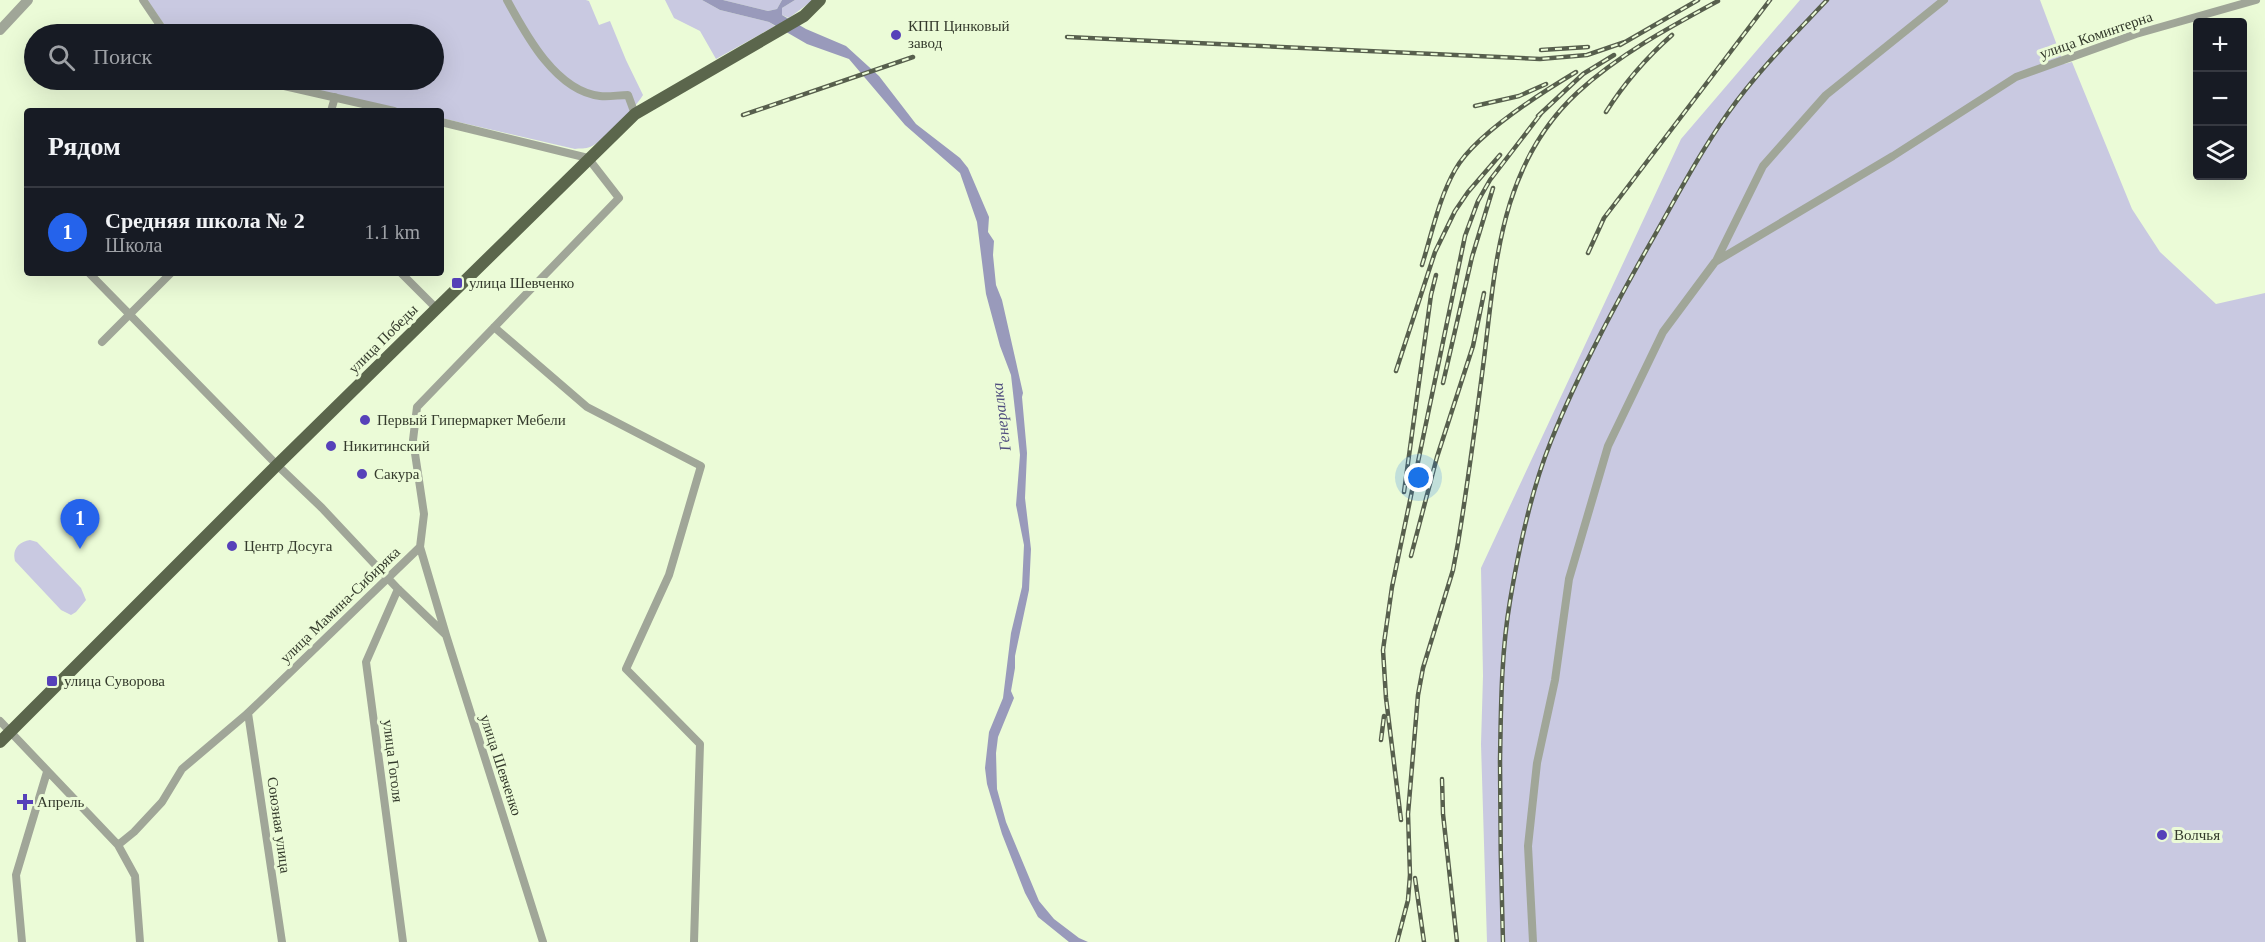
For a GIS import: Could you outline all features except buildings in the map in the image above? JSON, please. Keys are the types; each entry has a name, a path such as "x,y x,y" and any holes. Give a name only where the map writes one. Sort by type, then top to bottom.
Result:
{"main road":[{"name":"улица Победы","path":"0,742 277,465 635,114 804,16 820,0"}],"street":[{"path":"0,30 28,0"},
{"path":"143,0 159,24"},
{"path":"507,0 541,57 572,87 599,96 628,95 635,114"},
{"path":"1533,942 1528,846 1537,763 1555,680 1569,579 1608,446 1663,332 1715,262 1763,166 1826,95 1944,0"},
{"name":"улица Коминтерна","path":"1715,262 1893,156 2016,77 2136,34 2256,0"},
{"path":"303,90 381,108"},
{"path":"332,108 335,97"},
{"path":"444,124 588,158"},
{"name":"улица Мамина-Сибиряка","path":"118,844 134,832 162,802 182,769 248,713 420,547 424,514 413,440 417,407 619,198 588,158"},
{"name":"улица Шевченко","path":"92,276 322,508 398,589 446,635 543,942"},
{"path":"102,342 168,276"},
{"path":"404,276 436,308"},
{"path":"494,327 587,407 700,466 669,575 626,669 700,744 694,942"},
{"path":"420,547 446,635"},
{"name":"улица Гоголя","path":"398,589 366,662 403,942"},
{"name":"Союзная улица","path":"248,713 282,942"},
{"path":"0,722 118,844 135,876 140,942"},
{"path":"22,942 16,875 47,772"}],"shaded area":[{"path":"147,0 586,0 589,1 599,25 610,21 643,95 603,139 588,148 575,149 444,119 444,108 397,108 317,90 444,90 444,24 164,24"},
{"path":"665,0 702,0 720,10 769,22 775,26 716,59 700,31 674,18"},
{"name":"Генералка","path":"702,0 723,0 768,11 777,9 782,0 795,0 782,8 782,15 806,29 846,46 879,76 916,124 960,158 968,168 989,217 988,232 994,241 996,285 1002,300 1023,393 1027,453 1025,498 1031,549 1029,590 1015,656 1011,691 1014,698 998,737 997,789 1006,822 1039,901 1054,919 1088,942 1069,942 1038,917 1025,893 1002,834 987,784 985,768 989,732 1003,698 1011,633 1022,587 1024,545 1016,505 1020,455 1011,375 1000,346 986,294 977,222 960,173 905,125 849,59 807,44 769,22 720,10"},
{"path":"723,0 782,0 777,9 768,11"},
{"path":"795,0 813,0 789,18 782,15 782,8"},
{"path":"1800,0 2040,0 2064,64 2072,62 2132,209 2160,252 2216,304 2265,293 2265,942 1487,942 1481,744 1483,676 1481,568 1681,139"},
{"path":"30,540 37,542 81,588 86,600 71,615 61,610 15,561 14,553 17,547"}],"railway":[{"path":"1620,45 1698,0"},
{"path":"1588,253 1604,218 1770,0"},
{"path":"1503,942 1500,761 1505,641 1522,540 1544,460 1574,388 1600,335 1699,157 1751,83 1827,0"},
{"path":"1397,942 1408,900 1410,875 1408,814 1418,695 1423,668 1453,570 1469,474 1498,251 1517,183 1532,150 1552,120 1578,92 1627,54 1718,1"},
{"path":"1606,112 1636,71 1672,35"},
{"path":"1067,37 1540,59 1587,55 1625,42"},
{"path":"1541,50 1588,47"},
{"path":"1538,116 1583,74 1614,55"},
{"path":"743,115 913,57"},
{"path":"1422,265 1444,192 1465,156 1477,142 1510,115 1576,72"},
{"path":"1475,106 1519,96 1546,84"},
{"path":"1401,820 1386,698 1383,650 1392,587 1465,236 1478,201 1490,180 1543,111"},
{"path":"1396,371 1435,252 1455,211 1500,155"},
{"path":"1443,383 1472,257 1493,188"},
{"path":"1404,492 1431,295 1436,275"},
{"path":"1411,556 1437,457 1473,346 1484,293"},
{"path":"1381,740 1384,716"},
{"path":"1442,779 1443,814 1457,942"},
{"path":"1415,878 1424,942"}],"place":[{"name":"КПП Цинковый завод","path":"896,35"},
{"name":"улица Шевченко","path":"457,283"},
{"name":"Первый Гипермаркет Мебели","path":"365,420"},
{"name":"Никитинский","path":"331,446"},
{"name":"Сакура","path":"362,474"},
{"name":"Центр Досуга","path":"232,546"},
{"name":"Средняя школа № 2","path":"80,549"},
{"name":"улица Суворова","path":"52,681"},
{"name":"Апрель","path":"25,802"},
{"name":"Волчья","path":"2162,835"}]}
